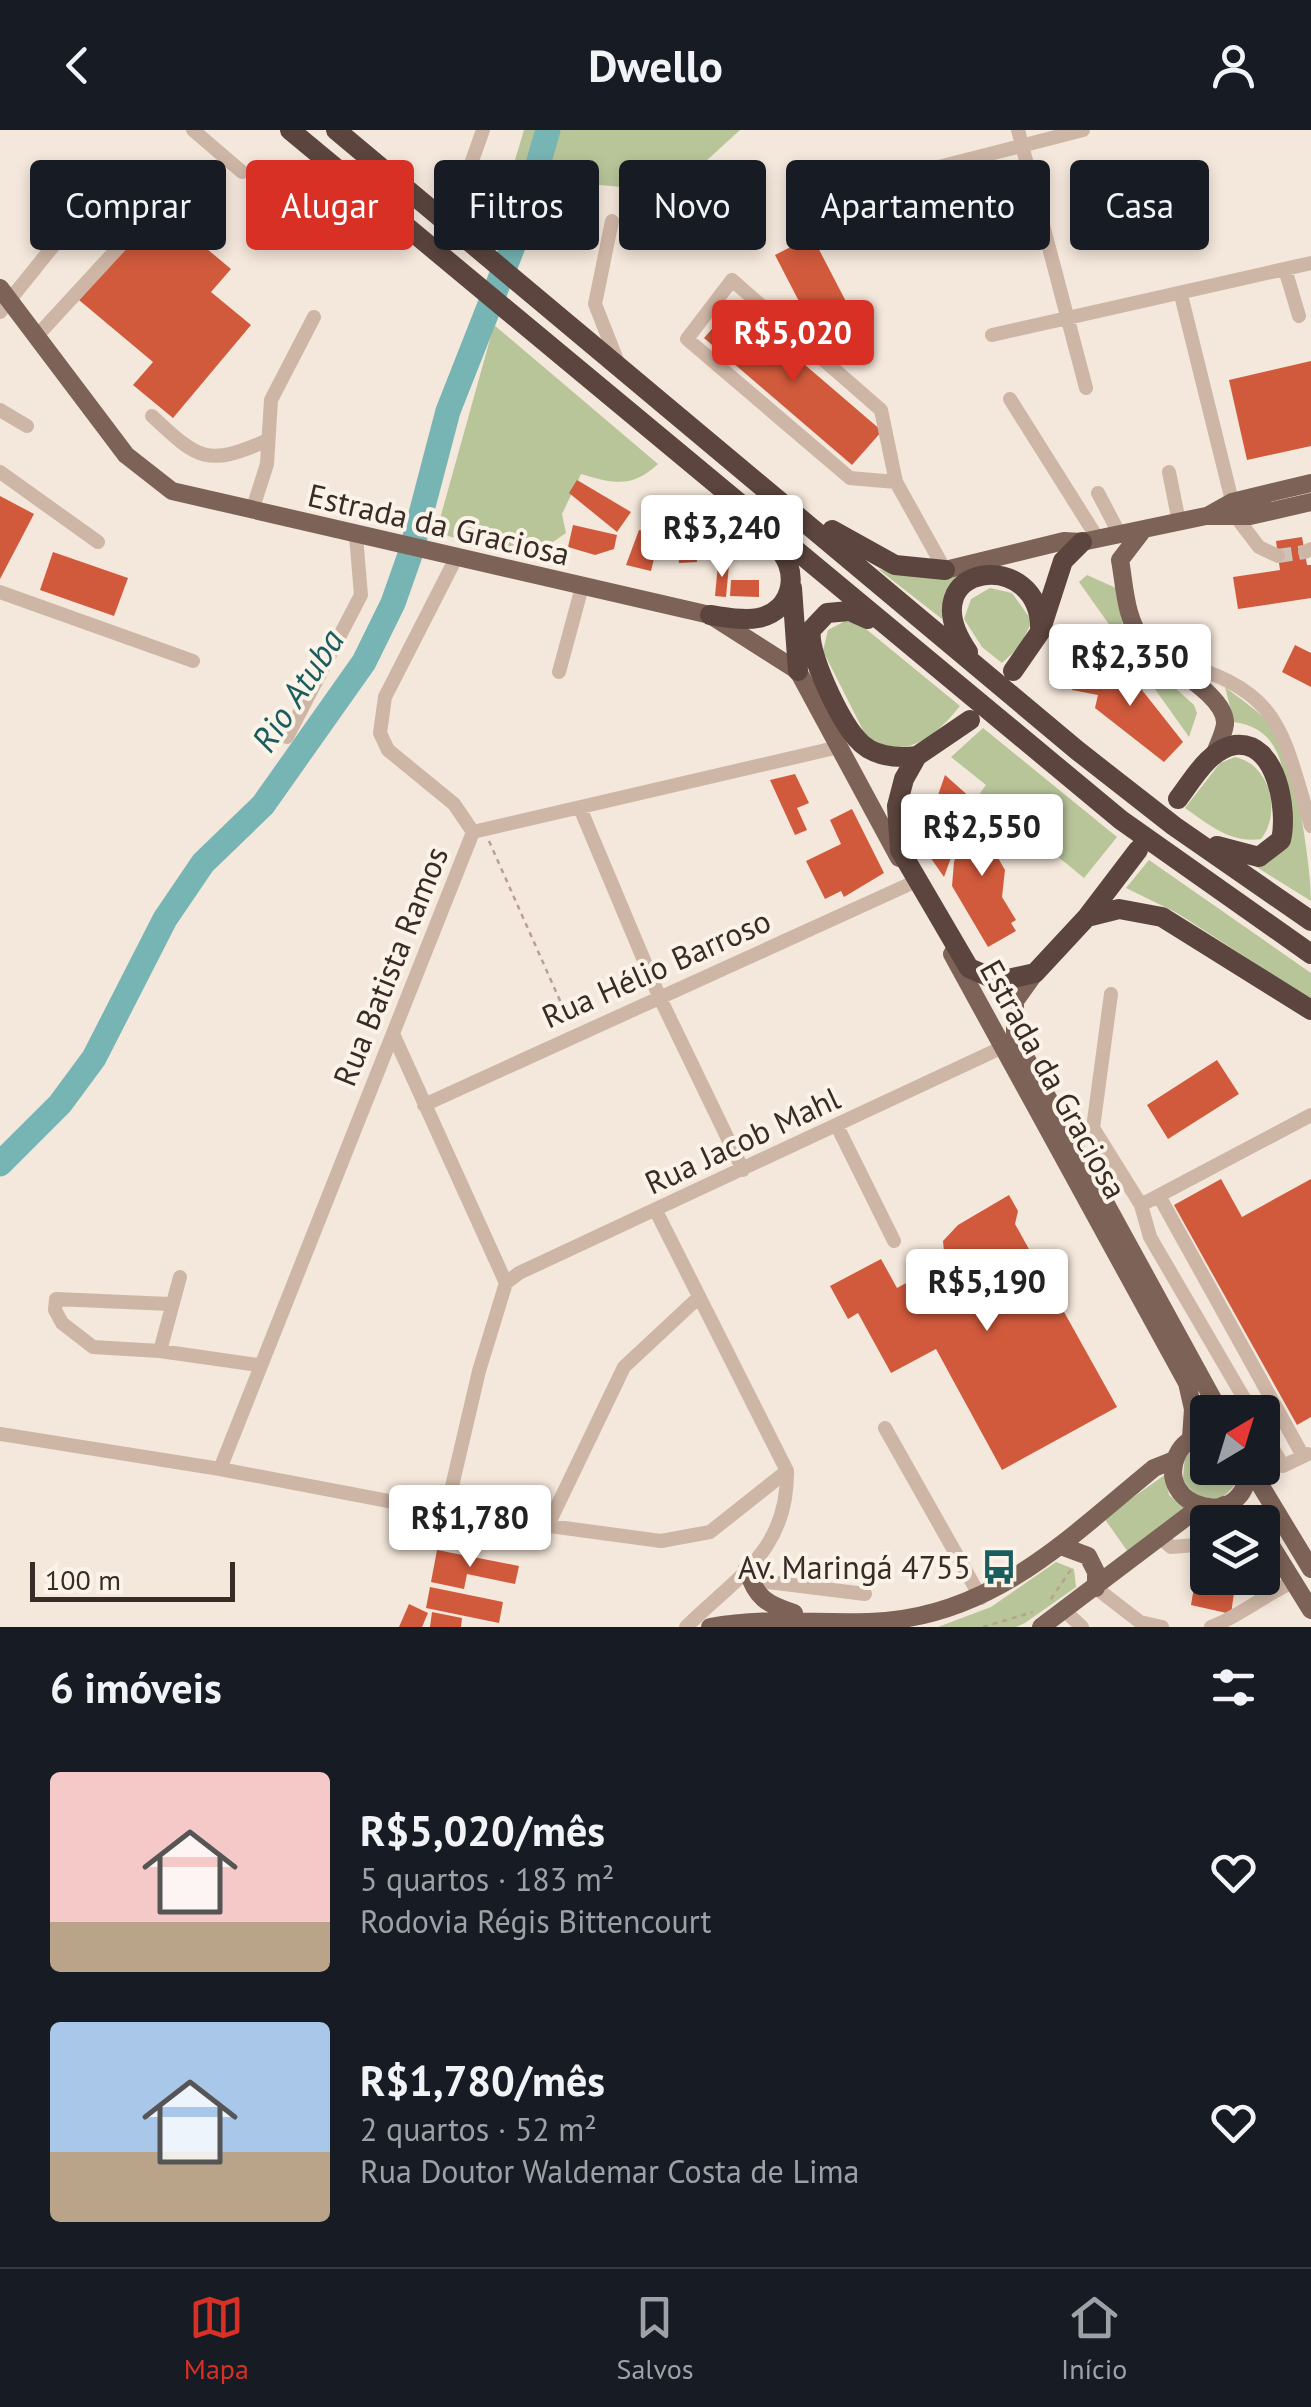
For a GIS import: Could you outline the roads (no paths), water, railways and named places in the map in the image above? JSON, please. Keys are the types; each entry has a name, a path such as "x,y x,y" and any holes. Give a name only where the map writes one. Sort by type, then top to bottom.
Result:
{"highway":[{"path":"290,130 1121,820 1311,954"},
{"path":"336,130 984,673 1174,826 1311,922"},
{"path":"622,370 709,428 841,538 895,566 945,570"},
{"path":"604,388 675,463 786,554 792,581 798,672"},
{"path":"1014,671 1040,632 1063,561 1090,541"},
{"path":"984,673 949,618 959,589 971,579 986,574 1017,582 1038,605 1040,632"},
{"path":"710,615 750,619 767,616 781,605 792,581"},
{"path":"901,639 864,617 838,610 817,620 809,642 856,739 878,753 917,756"},
{"path":"970,720 917,756 904,779 897,806 900,850 958,956 976,973 1006,982 1035,972 1087,917 1138,850"},
{"path":"1174,826 1250,858 1268,854 1281,840 1281,802 1268,761 1254,748 1235,745 1214,754 1178,798"},
{"path":"1087,917 1119,909 1162,917 1311,1010"}],"main road":[{"name":"Estrada da Graciosa","path":"3,300 110,436 144,472 183,495 710,615 798,672 912,883 940,922 958,969 1187,1383 1190,1396"},
{"path":"1234,510 1311,483"},
{"path":"945,570 1064,541 1090,541 1234,510 1311,502"},
{"path":"1120,560 1143,530"},
{"path":"1090,541 1120,560 1132,623 1157,656 1202,689 1222,712 1225,722 1214,754"},
{"name":"Estrada da Graciosa","path":"1035,972 1016,1001 1013,1029 1211,1395"},
{"path":"710,1627 756,1618 806,1623 882,1621 936,1614 981,1598 1034,1567 1154,1468 1174,1460 1190,1445"},
{"path":"1174,1460 1176,1485 1186,1498 1199,1505"},
{"path":"1225,1505 1242,1492 1244,1485"},
{"path":"1259,1485 1311,1569"},
{"path":"1038,1618 1065,1611 1190,1515"},
{"path":"1061,1546 1084,1552 1095,1566 1096,1588"},
{"path":"1280,1560 1311,1610"},
{"path":"747,1569 754,1593 767,1604 806,1623"}],"street":[{"path":"193,130 242,172"},
{"path":"472,160 483,130"},
{"path":"956,160 1019,138 1083,130"},
{"path":"1019,138 1064,318 1086,388"},
{"path":"612,221 596,314 622,370"},
{"path":"3,300 49,250"},
{"path":"36,338 116,250"},
{"path":"992,335 1311,263"},
{"path":"1285,269 1298,316"},
{"path":"896,482 850,478 688,339 732,280 881,410 896,482 945,570"},
{"path":"1181,295 1234,510 1259,548 1278,556"},
{"path":"252,512 267,464 271,400 314,317"},
{"path":"1010,398 1090,541"},
{"path":"0,410 27,426"},
{"path":"152,416 202,456 231,456 268,440"},
{"path":"0,472 98,542"},
{"path":"1169,472 1179,522"},
{"path":"1098,492 1120,535"},
{"path":"286,738 361,595 356,536"},
{"path":"455,560 386,698 380,732 388,750 454,804 479,831"},
{"path":"558,672 582,587"},
{"path":"0,592 193,661"},
{"path":"1157,656 1228,680 1255,698 1281,727 1311,826"},
{"name":"Rua Batista Ramos","path":"220,1469 258,1365 479,831 839,747"},
{"path":"580,808 659,996 743,1170"},
{"name":"Rua Hélio Barroso","path":"424,1105 912,883"},
{"path":"1111,994 1092,1128 1141,1206 1150,1237 1242,1395"},
{"path":"393,1034 506,1283 479,1371 446,1512"},
{"name":"Rua Jacob Mahl","path":"506,1283 519,1272 1002,1047"},
{"path":"1141,1206 1311,1116"},
{"path":"837,1126 894,1241"},
{"path":"1070,1139 1092,1128"},
{"path":"1159,1196 1307,1454 1283,1466 1280,1461"},
{"path":"656,1210 787,1471 788,1502 781,1528 747,1569 686,1627"},
{"path":"160,1350 180,1277"},
{"path":"549,1523 624,1367 698,1298"},
{"path":"170,1304 56,1299 55,1310 62,1323 93,1348 160,1350 258,1365"},
{"path":"885,1428 981,1598"},
{"path":"0,1434 220,1469 446,1512 549,1523 661,1542 697,1538 722,1524 787,1471"},
{"path":"1160,1538 1171,1547 1190,1545"},
{"path":"747,1569 768,1582 865,1594"},
{"path":"1280,1588 1294,1581"},
{"path":"1096,1588 1140,1622 1162,1627"},
{"path":"1212,1627 1241,1615 1266,1595"},
{"path":"1065,1611 1082,1627"}],"waterway":[{"name":"Rio Atuba","path":"0,1164 60,1104 94,1058 165,919 203,863 263,805 364,662 393,603 411,552 448,411 517,236 548,130"}],"tunnel":[{"path":"1278,556 1305,552"}],"place":[{"name":"Av. Maringá 4755","path":"999,1567"}]}
